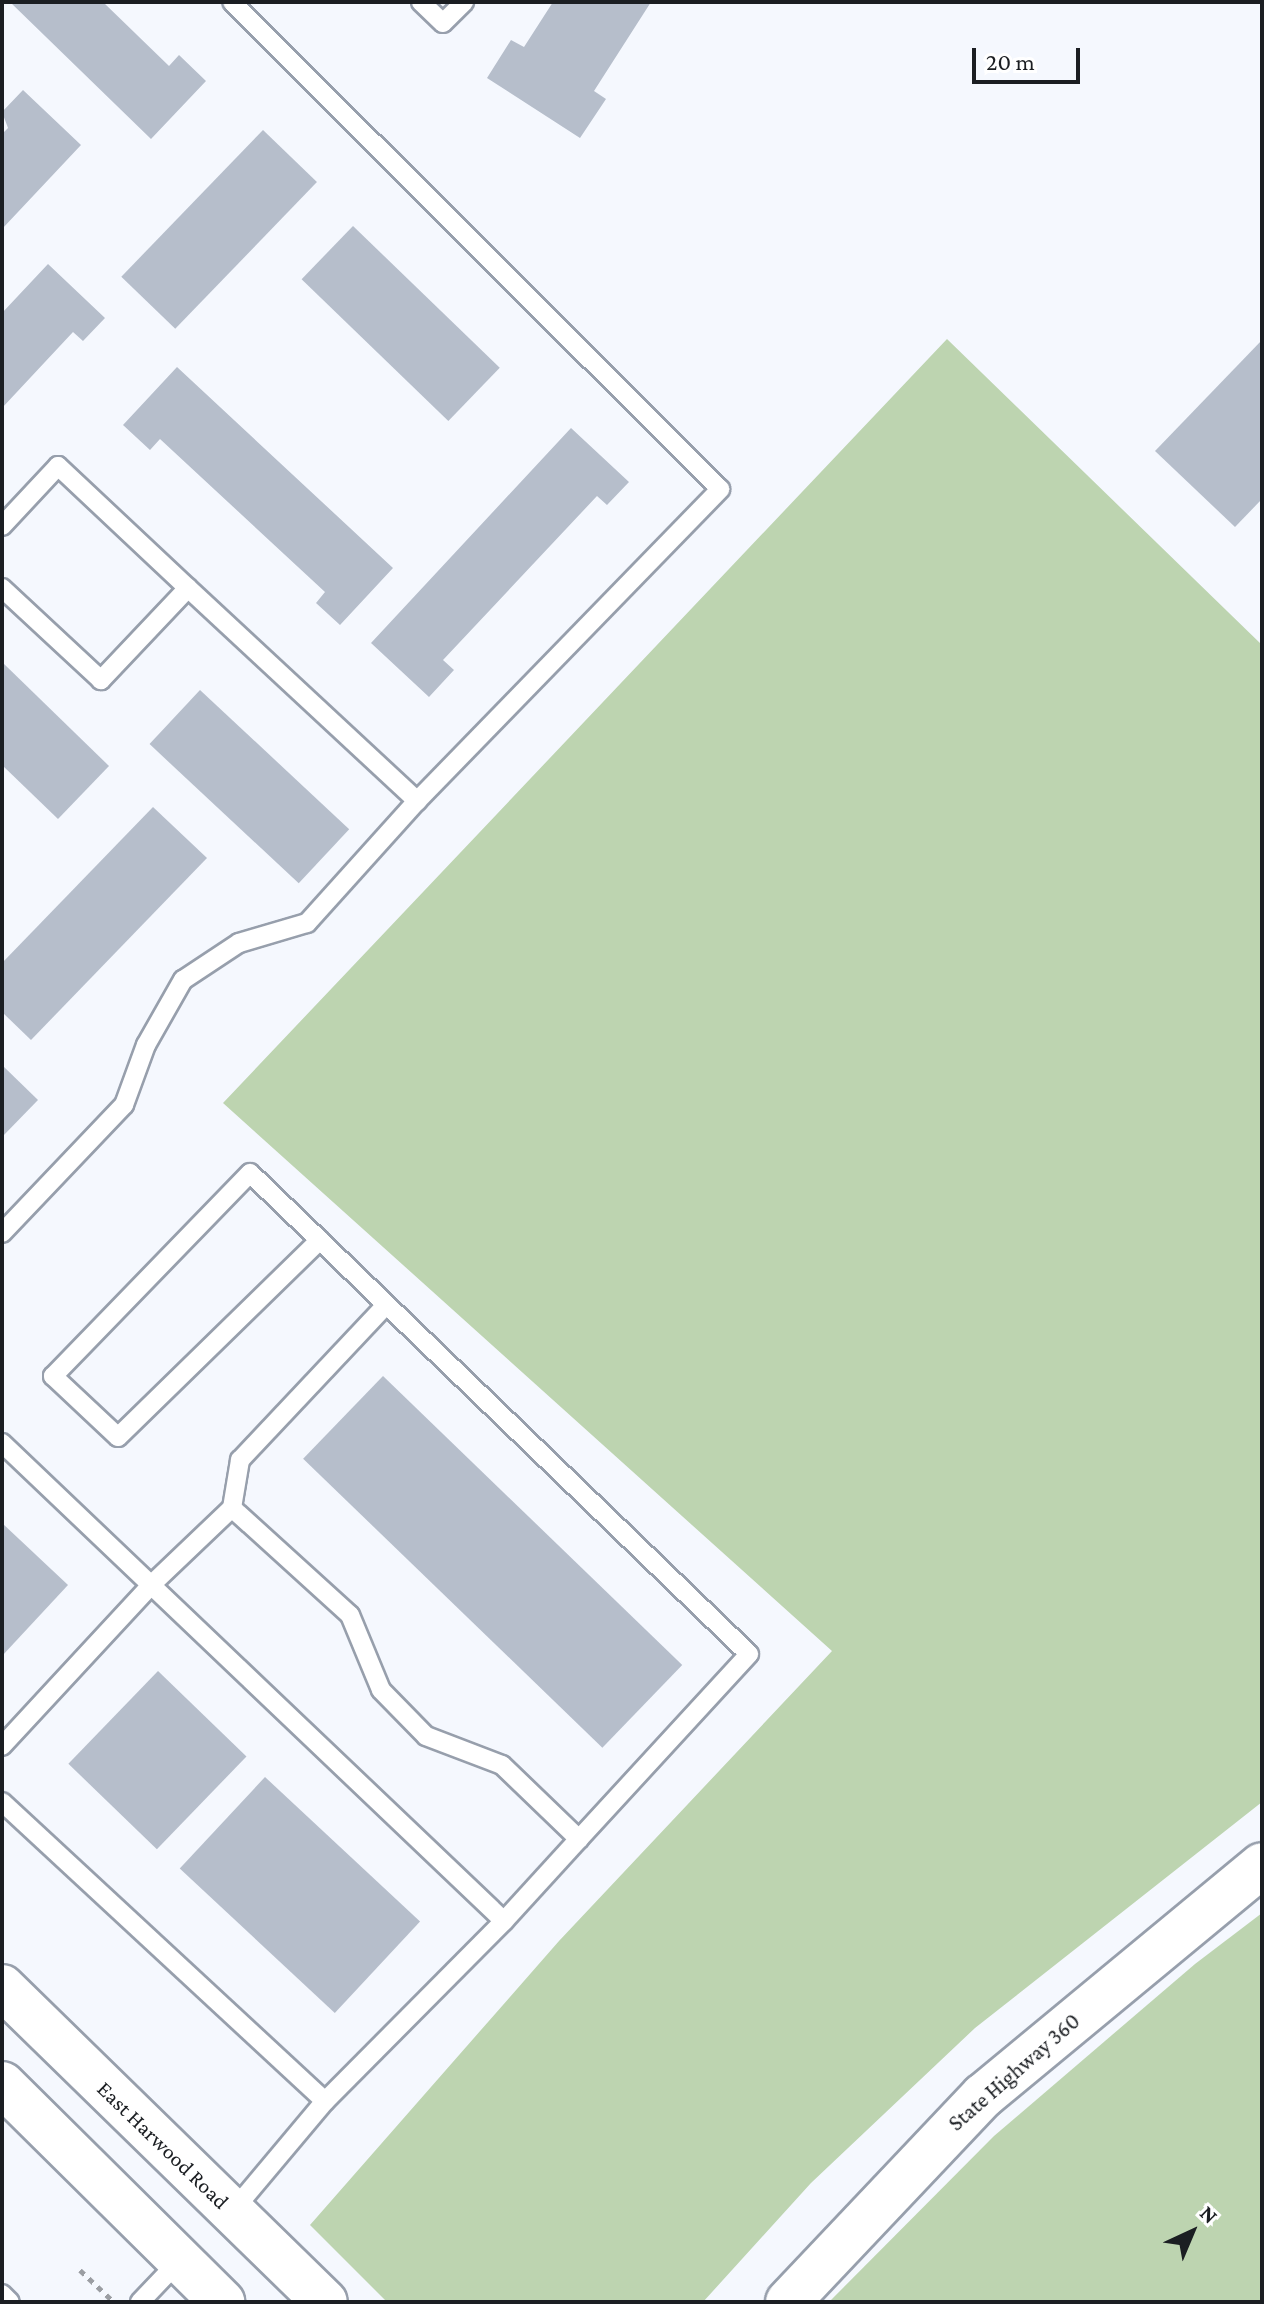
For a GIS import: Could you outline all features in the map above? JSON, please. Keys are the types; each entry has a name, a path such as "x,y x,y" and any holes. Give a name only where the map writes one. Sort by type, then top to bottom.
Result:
{"main road":[{"name":"State Highway 360","path":"788,2302 983,2096 1262,1865"},
{"name":"East Harwood Road","path":"2,1987 325,2302"},
{"path":"2,2084 222,2302"}],"lane":[{"path":"2,1233 124,1105 146,1045 183,980 239,943 307,923 417,801 720,489 232,2"},
{"path":"421,2 443,23 464,2"},
{"path":"2,526 58,466 417,801"},
{"path":"2,588 101,680 188,588"},
{"path":"232,2212 325,2101 504,1921 749,1654 386,1305 320,1240 250,1173 53,1376 118,1437 320,1240"},
{"path":"2,1746 150,1586 232,1508 240,1460 386,1305"},
{"path":"2,1443 504,1921"},
{"path":"232,1508 350,1615 381,1690 426,1736 502,1765 579,1839"},
{"path":"2,1802 325,2101"},
{"path":"140,2302 179,2261"},
{"path":"2,2294 10,2302"}],"path":[{"path":"80,2270 114,2302"}],"green space":[{"path":"947,339 1262,645 1262,1802 975,2028 811,2183 703,2302 387,2302 310,2225 559,1941 832,1651 223,1103"},
{"path":"1262,1913 1262,2302 829,2302 994,2136 1195,1964"}],"building":[{"path":"10,2 103,2 169,66 179,55 206,81 151,139"},
{"path":"553,2 651,2 594,91 606,99 580,138 487,78 511,40 524,47"},
{"path":"23,90 81,145 2,229 2,134 8,128 2,112"},
{"path":"263,130 317,182 175,329 121,277"},
{"path":"353,226 500,368 448,421 302,279"},
{"path":"48,264 105,318 83,341 73,332 2,408 2,313"},
{"path":"1262,340 1262,499 1235,527 1155,451"},
{"path":"177,367 393,568 340,625 316,603 325,592 160,439 150,450 123,425"},
{"path":"571,428 629,482 607,505 597,496 443,660 454,670 429,697 371,643"},
{"path":"2,662 109,766 58,819 2,765"},
{"path":"200,690 349,829 299,883 150,744"},
{"path":"153,807 207,858 31,1040 2,1012 2,963"},
{"path":"2,1065 38,1100 2,1137"},
{"path":"383,1376 682,1665 602,1748 303,1459"},
{"path":"2,1523 68,1585 2,1656"},
{"path":"158,1671 246,1756 157,1849 68,1764"},
{"path":"265,1777 420,1922 335,2013 180,1868"}]}
